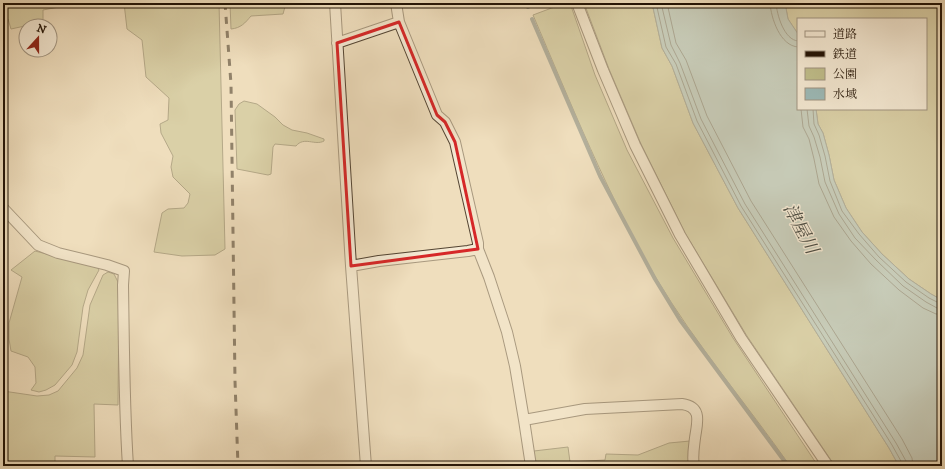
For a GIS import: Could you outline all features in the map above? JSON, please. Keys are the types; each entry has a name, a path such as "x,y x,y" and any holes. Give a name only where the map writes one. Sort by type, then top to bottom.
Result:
{"street":[{"path":"335,3 351,266 366,466"},
{"path":"396,3 399,22 437,115 445,122 455,142 478,242 478,249 507,332 515,366 530,466"},
{"path":"577,3 603,70 635,145 680,235 741,338 828,466"},
{"path":"337,43 399,22"},
{"path":"3,208 38,245 58,253 107,265 124,271 124,384 128,466"},
{"path":"351,266 379,261 478,249"},
{"path":"524,420 585,410 682,404 687,405 693,408 698,415 693,460 694,466"}],"highlighted area":[{"path":"399,22 437,115 445,122 455,142 478,249 351,266 337,43"}],"green space":[{"path":"3,3 80,3 43,10 43,18 18,18 18,27 11,29 8,19 3,20"},
{"path":"124,3 219,3 225,249 215,255 182,256 154,252 162,213 168,209 184,208 188,203 190,194 173,177 171,167 173,156 161,133 160,124 168,120 169,98 146,77 142,40 127,29"},
{"path":"230,3 286,3 283,14 251,16 245,23 231,29"},
{"path":"565,3 570,3 595,75 627,150 673,238 733,338 818,466 790,466 671,303 638,246 590,148 533,15"},
{"path":"584,3 652,3 662,48 672,66 693,123 738,208 899,466 835,466 747,336 685,233 641,144 609,69"},
{"path":"785,3 942,3 942,300 909,279 882,254 862,232 846,208 834,180 823,133 818,124 816,110 927,110 927,18 797,18 797,32 788,19"},
{"path":"244,101 257,104 283,125 292,130 307,133 324,139 324,141 306,141 299,143 296,146 275,144 273,147 271,174 268,175 237,169 235,110 239,104"},
{"path":"35,251 97,267 99,270 88,290 83,307 77,352 72,365 55,385 39,392 31,390 36,383 35,367 28,357 11,351 9,339 9,323 22,277 11,270"},
{"path":"108,272 114,274 119,284 118,405 94,404 95,457 55,456 55,466 3,466 3,391 37,396 49,395 58,391 77,368 83,355 90,305 103,275"},
{"path":"690,441 689,464 685,466 535,466 534,451 568,447 570,462 605,460 606,454 638,455 669,443"}],"water":[{"name":"津屋川","path":"652,3 785,3 788,19 797,32 797,110 816,110 818,124 823,133 834,180 846,208 862,232 882,254 909,279 942,300 942,466 899,466 738,208 693,123 672,66 662,48"}],"waterway":[{"path":"526,3 528,7"},
{"path":"532,19 600,176 655,279 680,320 788,466"}],"railway":[{"path":"225,3 231,84 235,381 238,466"}]}
